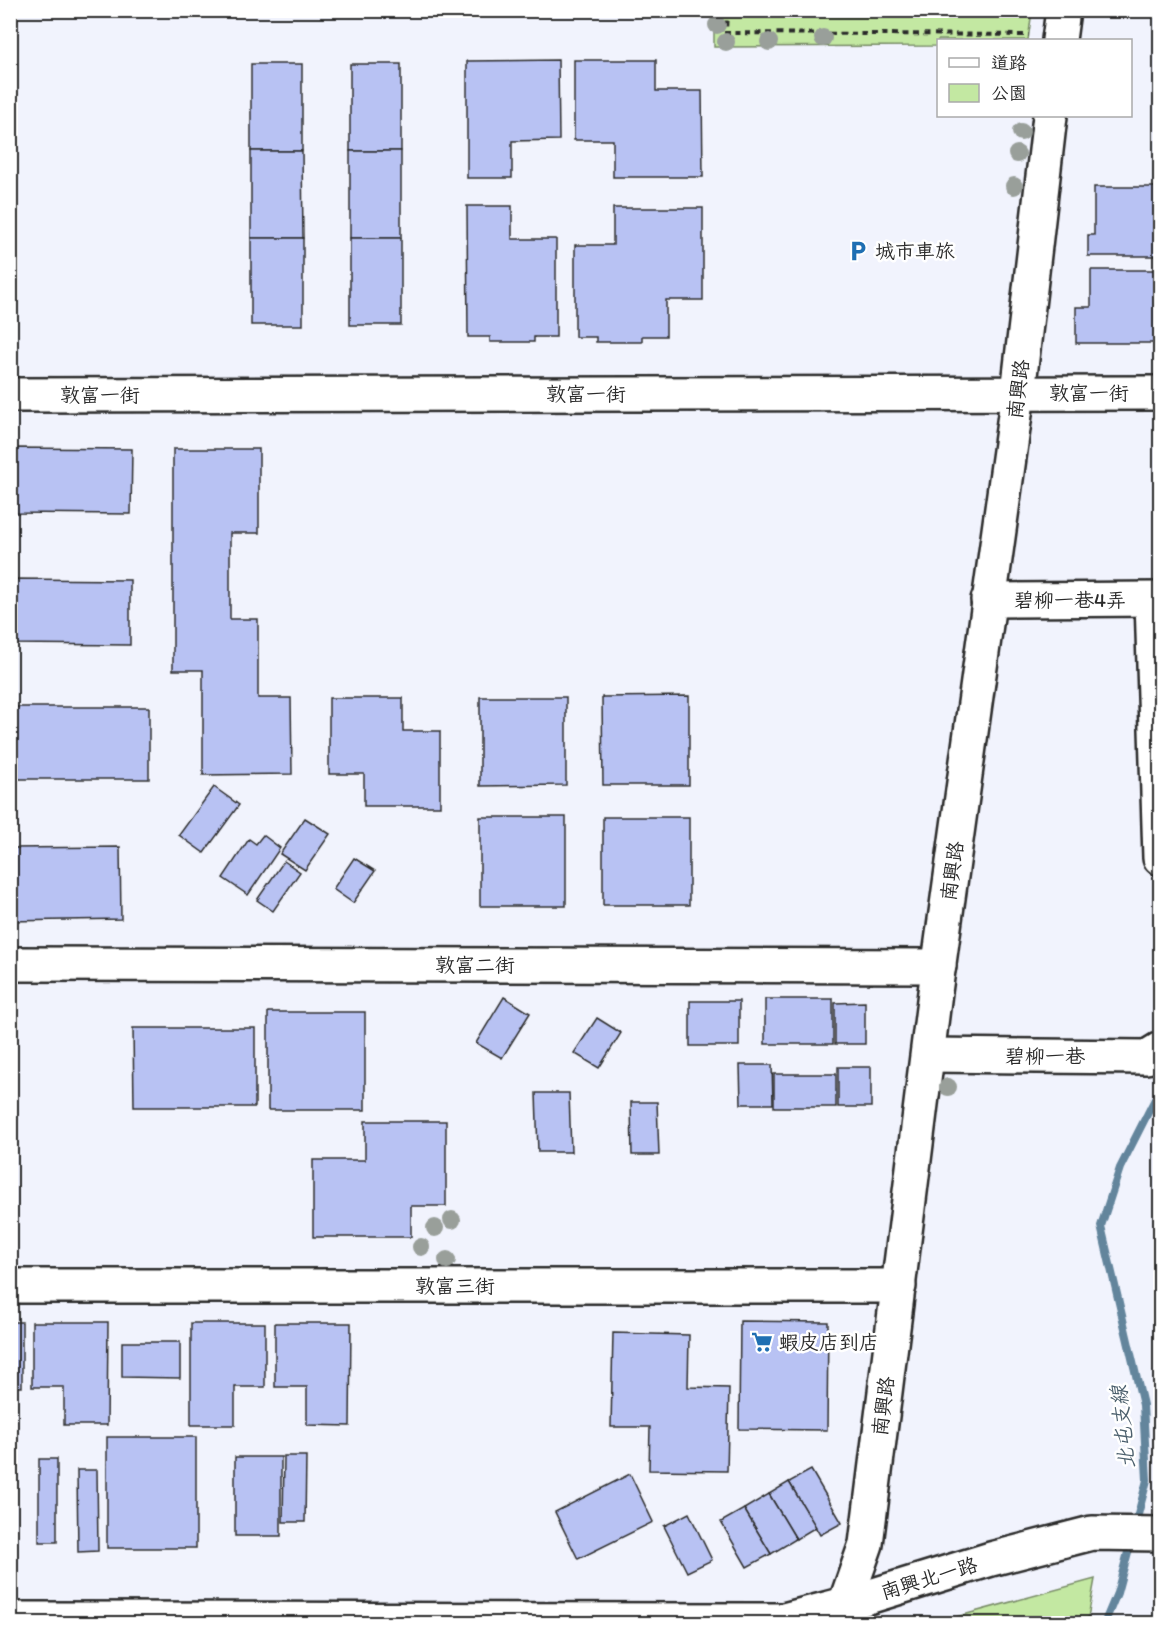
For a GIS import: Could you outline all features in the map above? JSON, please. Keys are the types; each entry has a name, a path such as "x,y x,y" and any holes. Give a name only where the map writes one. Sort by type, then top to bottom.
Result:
{"street":[{"path":"1049,38 1063,10"},
{"name":"南興路","path":"851,1617 866,1544 939,966 1018,393 1050,117"},
{"name":"敦富一街","path":"10,395 1161,393"},
{"name":"碧柳一巷4弄","path":"988,600 1156,599 1161,858"},
{"name":"敦富二街","path":"10,964 939,966"},
{"name":"碧柳一巷","path":"929,1055 1147,1057 1161,1049"},
{"name":"敦富三街","path":"10,1286 899,1286"},
{"name":"南興北一路","path":"10,1619 784,1620 851,1617 991,1559 1092,1533 1161,1534"}],"path":[{"path":"727,10 726,33 1049,38"}],"green space":[{"path":"714,10 1032,11 1028,39 937,39 937,46 714,47"},
{"path":"1095,1579 1087,1623 934,1623"}],"building":[{"path":"558,60 559,140 512,141 512,178 467,178 467,61"},
{"path":"574,60 656,60 656,91 702,91 703,177 613,177 613,140 574,140"},
{"path":"251,64 302,64 302,151 251,151"},
{"path":"350,64 401,64 401,151 350,151"},
{"path":"251,151 302,151 303,238 251,238"},
{"path":"350,151 401,151 401,238 350,238"},
{"path":"1094,187 1160,187 1160,256 1088,256 1088,235 1094,235"},
{"path":"467,206 512,206 512,239 556,239 556,337 534,337 534,342 490,342 490,337 468,337"},
{"path":"613,208 703,208 703,300 666,300 666,336 642,336 642,342 596,342 596,337 575,337 575,245 613,245"},
{"path":"251,238 303,238 303,325 251,325"},
{"path":"350,238 401,238 401,325 350,325"},
{"path":"1091,270 1160,270 1160,343 1076,343 1076,307 1091,307"},
{"path":"12,448 132,449 131,514 12,513"},
{"path":"173,449 259,449 259,533 230,533 230,619 258,619 258,698 291,698 292,774 203,775 203,670 173,670"},
{"path":"11,579 130,580 130,645 10,644"},
{"path":"689,696 689,785 603,785 602,697"},
{"path":"480,697 566,697 566,785 480,786"},
{"path":"329,698 403,698 403,731 440,731 440,806 364,806 364,774 329,774"},
{"path":"10,707 149,707 149,779 10,779"},
{"path":"214,787 239,805 204,853 179,835"},
{"path":"480,817 566,817 566,906 480,906"},
{"path":"603,817 689,817 689,905 603,905"},
{"path":"305,818 330,834 305,870 280,854"},
{"path":"263,835 280,848 248,895 223,878 249,839 256,844"},
{"path":"120,847 121,919 10,921 10,848"},
{"path":"354,858 375,871 353,903 333,889"},
{"path":"284,861 300,872 273,911 257,900"},
{"path":"504,997 530,1013 502,1058 476,1043"},
{"path":"765,999 833,999 833,1044 765,1044"},
{"path":"690,1001 739,1001 739,1046 690,1046"},
{"path":"865,1002 865,1044 835,1044 835,1003"},
{"path":"268,1012 365,1012 365,1110 268,1110"},
{"path":"597,1018 621,1033 599,1068 574,1053"},
{"path":"133,1028 255,1028 255,1107 134,1107"},
{"path":"740,1065 772,1065 773,1104 741,1104"},
{"path":"838,1067 871,1067 871,1107 838,1107"},
{"path":"774,1074 836,1074 836,1107 774,1107"},
{"path":"536,1093 569,1093 571,1152 538,1152"},
{"path":"631,1102 657,1102 659,1155 632,1155"},
{"path":"365,1121 446,1121 446,1206 411,1206 411,1237 313,1237 313,1160 365,1160"},
{"path":"740,1321 828,1322 827,1430 739,1429"},
{"path":"10,1322 22,1322 22,1387 10,1387"},
{"path":"32,1322 108,1322 107,1425 64,1425 64,1387 32,1387"},
{"path":"191,1323 265,1323 265,1387 235,1387 235,1425 191,1425"},
{"path":"275,1323 351,1323 350,1426 307,1425 307,1387 275,1387"},
{"path":"613,1333 689,1335 688,1387 729,1388 727,1471 649,1470 650,1427 611,1427"},
{"path":"122,1342 180,1342 180,1378 122,1377"},
{"path":"107,1437 196,1437 196,1548 107,1548"},
{"path":"284,1456 306,1456 305,1522 283,1522"},
{"path":"235,1457 281,1457 281,1536 235,1536"},
{"path":"39,1459 57,1459 57,1542 39,1542"},
{"path":"77,1470 97,1470 98,1551 78,1552"},
{"path":"811,1470 842,1523 820,1535 789,1482"},
{"path":"630,1474 653,1522 578,1559 555,1512"},
{"path":"789,1482 816,1527 796,1539 769,1494"},
{"path":"769,1494 796,1539 771,1554 744,1509"},
{"path":"744,1509 771,1554 747,1567 721,1522"},
{"path":"689,1513 712,1560 687,1572 664,1526"}],"waterway":[{"name":"北屯支線","path":"1135,1526 1147,1480 1143,1405 1101,1226 1120,1168 1155,1099 1160,1094"},
{"name":"北屯支線","path":"1104,1624 1117,1593 1131,1541"}],"place":[{"name":"城市車旅","path":"858,251"},
{"name":"蝦皮店到店","path":"762,1342"}]}
